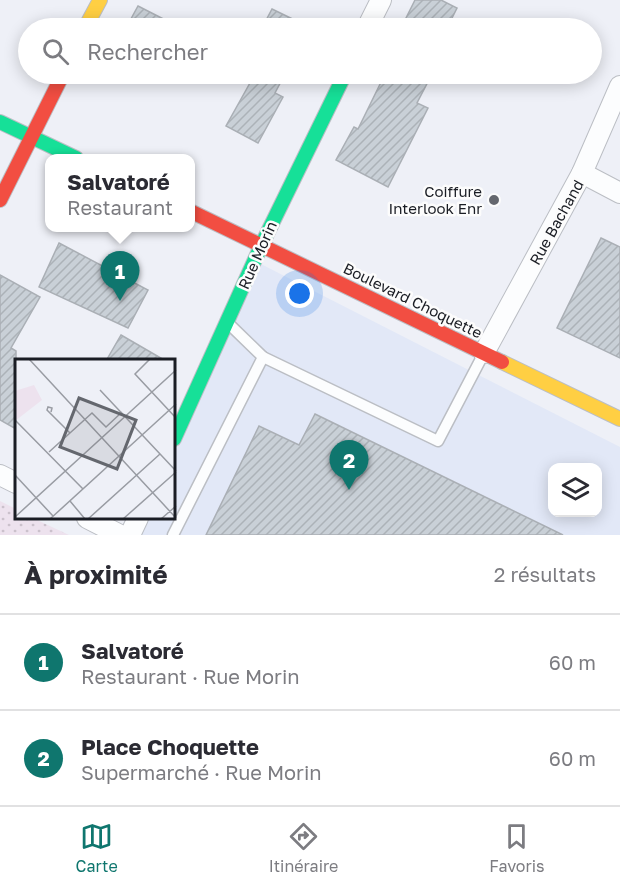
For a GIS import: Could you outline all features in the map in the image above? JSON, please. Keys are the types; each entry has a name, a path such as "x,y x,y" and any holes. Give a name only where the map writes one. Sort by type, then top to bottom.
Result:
{"street":[{"path":"91,18 100,0"},
{"path":"372,18 381,0"},
{"path":"0,200 58,84"},
{"name":"Rue Morin","path":"176,435 262,244 340,84"},
{"name":"Rue Bachand","path":"484,353 582,173 620,87"},
{"path":"0,122 65,154"},
{"path":"582,173 620,193"},
{"name":"Boulevard Choquette","path":"195,213 620,419"},
{"path":"0,475 15,482"},
{"path":"89,520 120,535"},
{"path":"130,535 138,520"}],"lane":[{"path":"228,322 263,357 438,441 484,353"},
{"path":"173,535 263,357"}],"shaded area":[{"path":"257,262 620,447 620,535 130,535 138,520 176,520 176,437"},
{"path":"0,501 15,508 15,520 37,520 69,535 0,535"}],"building":[{"path":"415,0 441,0 457,8 452,18 406,18"},
{"path":"138,6 161,18 131,18"},
{"path":"272,9 290,18 267,18"},
{"path":"249,84 280,84 275,93 283,97 258,143 226,126"},
{"path":"380,84 427,84 417,103 428,108 388,187 336,160 354,127 358,129"},
{"path":"601,238 620,247 620,358 557,328"},
{"path":"59,243 148,290 128,328 39,287"},
{"path":"0,275 40,297 11,348 16,351 15,428 0,420"},
{"path":"121,335 163,359 107,359"},
{"path":"315,414 563,535 206,535 259,426 299,445"}],"traffic: fast":[{"path":"176,435 262,244 340,84"},
{"path":"0,122 68,154"}],"traffic: slow":[{"path":"90,18 100,0"},
{"path":"502,362 620,419"}],"traffic: jam":[{"path":"0,200 58,84"},
{"path":"195,213 502,362"}],"place":[{"name":"Coiffure Interlook Enr","path":"494,200"},
{"name":"Salvatoré","path":"120,301"},
{"name":"Place Choquette","path":"349,490"}]}
